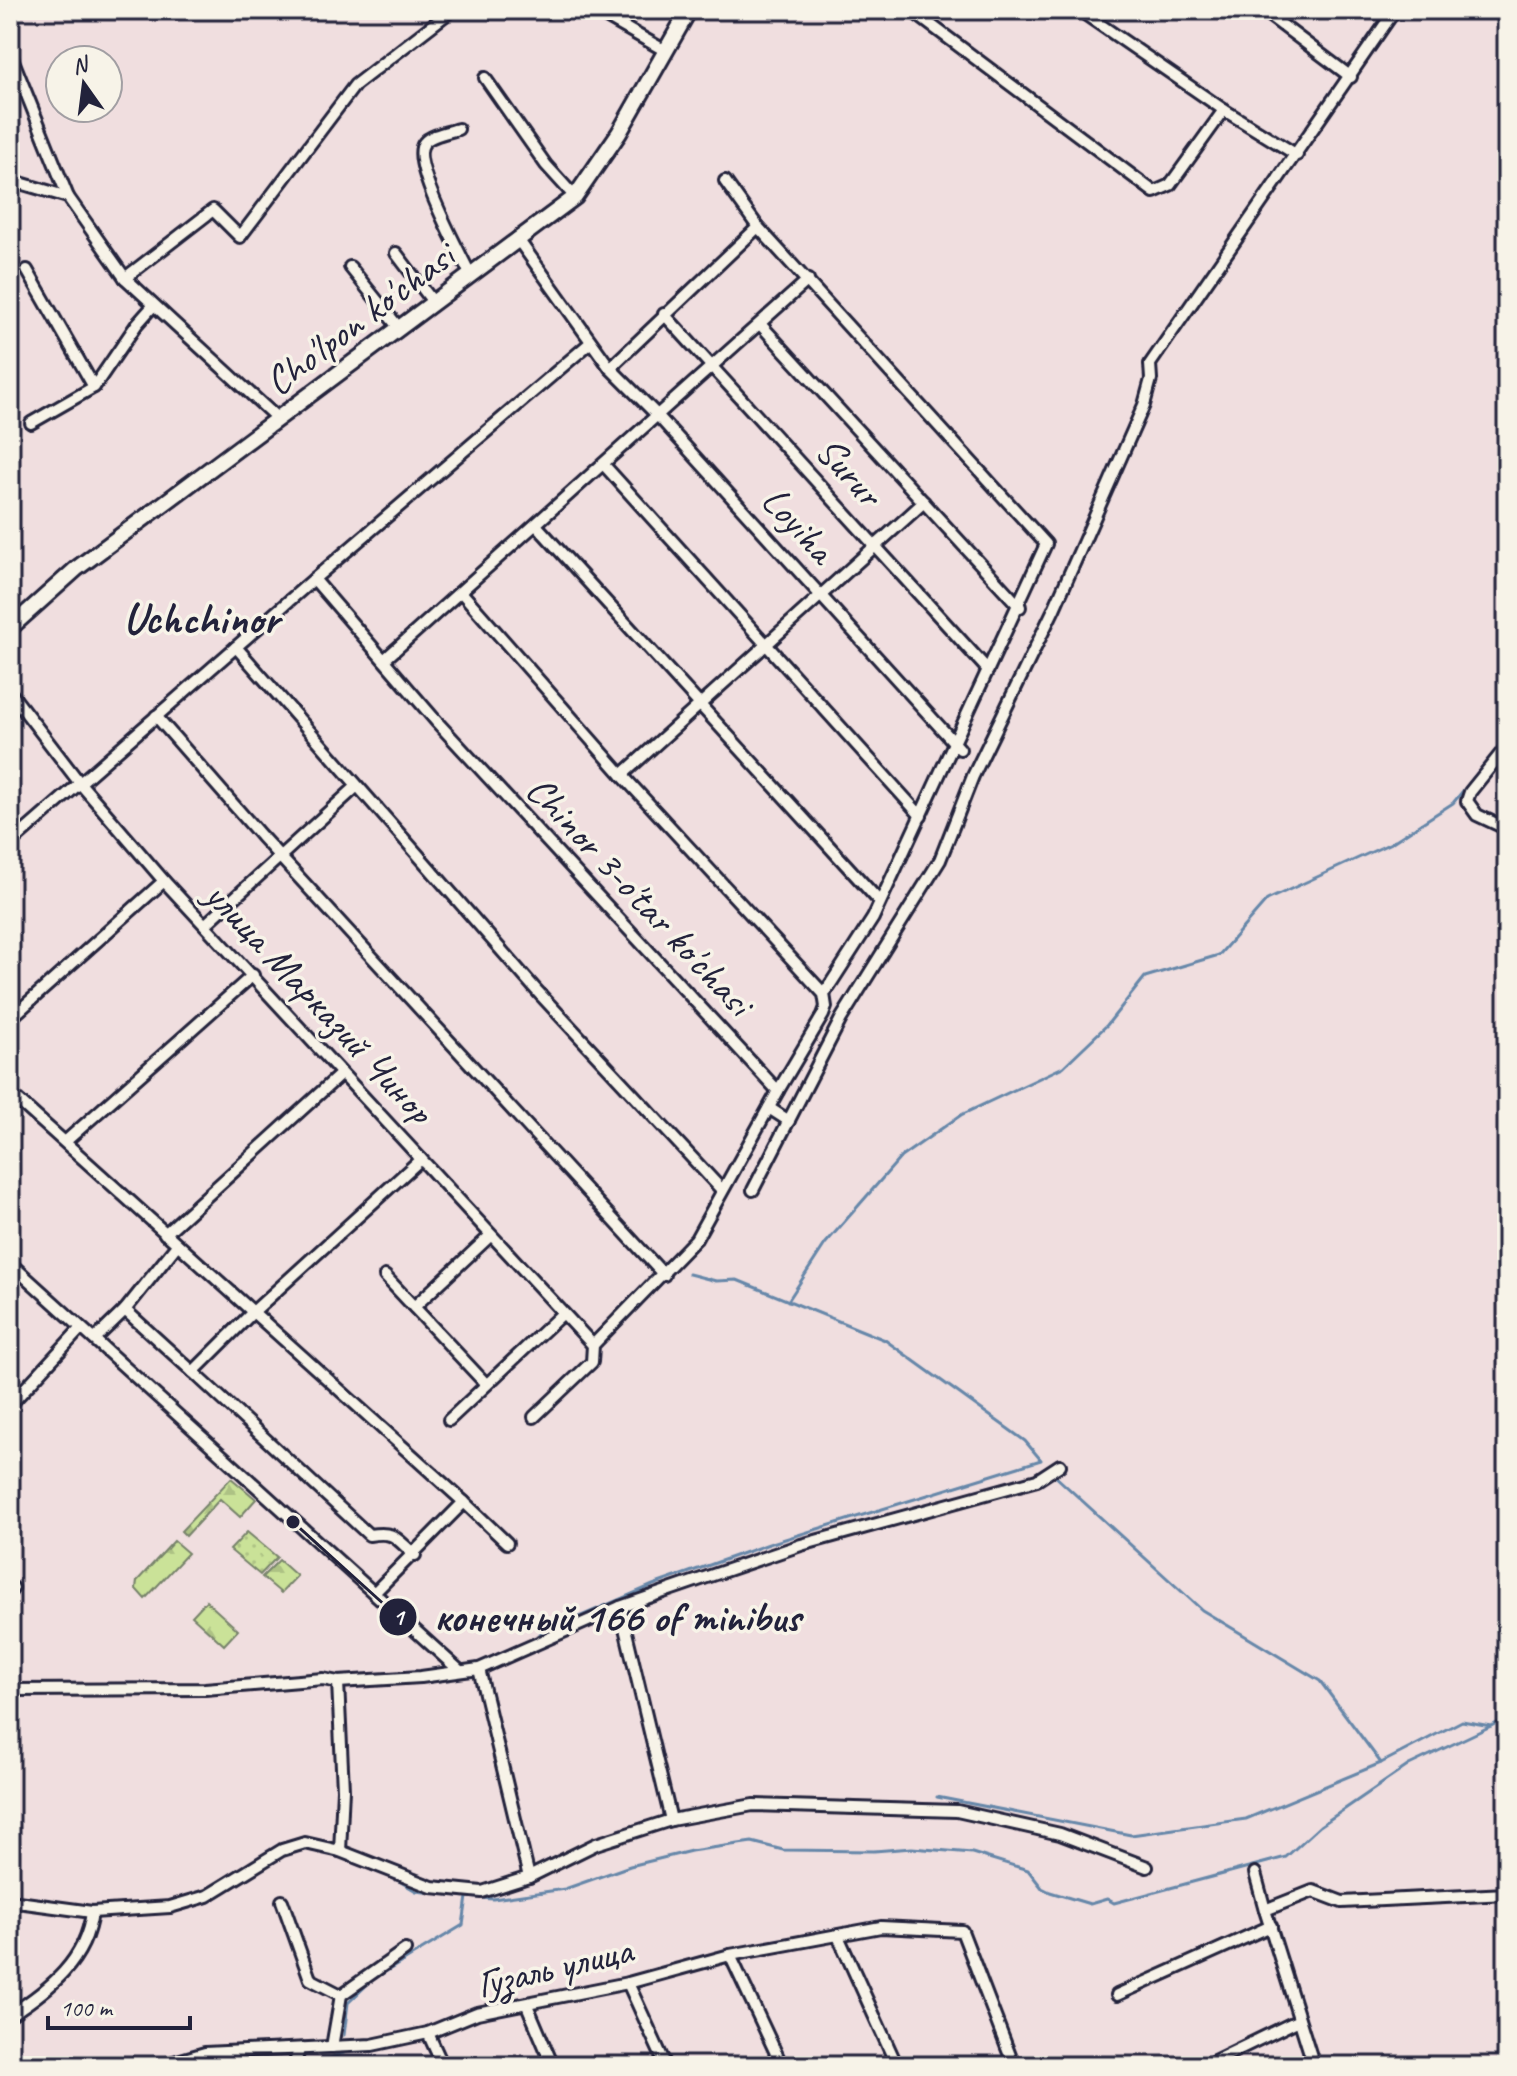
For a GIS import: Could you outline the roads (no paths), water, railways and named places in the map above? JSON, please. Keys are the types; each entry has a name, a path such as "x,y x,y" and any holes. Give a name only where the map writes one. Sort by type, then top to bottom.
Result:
{"main road":[{"name":"Cho'lpon ko'chasi","path":"10,628 76,569 575,197 619,133 689,10"}],"street":[{"path":"125,278 213,210 240,237 355,85 452,10"},
{"path":"594,10 664,50"},
{"path":"911,10 1154,192 1170,185 1224,110"},
{"path":"1079,10 1224,110 1297,155"},
{"path":"1262,10 1351,77"},
{"path":"753,1190 841,1019 940,860 973,776 1054,609 1144,405 1151,379 1150,364 1395,10"},
{"path":"10,53 68,197 125,278 278,419"},
{"path":"485,78 546,165 575,197"},
{"path":"458,129 422,144 421,159 427,180 470,274"},
{"path":"10,180 68,197"},
{"path":"725,181 758,227 1046,544 957,746 873,918 824,994"},
{"path":"610,368 758,227"},
{"name":"Loyiha","path":"517,238 610,368 658,416 957,746"},
{"path":"396,253 433,302"},
{"path":"350,267 399,328"},
{"path":"27,270 94,387"},
{"path":"384,660 808,280"},
{"path":"31,423 94,387 153,306"},
{"name":"Surur","path":"664,314 988,670"},
{"path":"760,324 1020,607"},
{"path":"10,844 590,343"},
{"path":"604,465 921,816"},
{"path":"622,775 924,502"},
{"path":"537,526 879,901"},
{"name":"Chinor 3-o'tar ko'chasi","path":"314,579 436,721 778,1091"},
{"path":"462,593 622,775 824,994 826,1007 721,1189 696,1239 593,1345 592,1362 534,1417"},
{"path":"236,647 538,992 721,1189"},
{"name":"улица Марказий Чинор","path":"10,692 79,782 164,881 593,1345"},
{"path":"156,716 279,855 664,1275"},
{"path":"1507,746 1470,792 1467,801 1477,815 1507,829"},
{"path":"206,924 357,786"},
{"path":"10,1019 164,881"},
{"path":"66,1141 253,975"},
{"path":"165,1234 341,1074"},
{"path":"10,1093 507,1543"},
{"path":"769,1108 789,1121"},
{"path":"193,1372 253,1312 421,1159"},
{"path":"414,1307 490,1236"},
{"path":"95,1339 125,1310 177,1245"},
{"path":"10,1263 460,1671"},
{"path":"385,1276 485,1383"},
{"path":"125,1310 369,1535 380,1531 389,1533 415,1555"},
{"path":"449,1420 562,1314"},
{"path":"10,1405 81,1328"},
{"path":"10,1690 205,1689 323,1679 338,1682 479,1669 620,1607 801,1545 1037,1480 1060,1465"},
{"path":"374,1593 466,1504"},
{"path":"620,1607 671,1820"},
{"path":"479,1669 529,1877"},
{"path":"338,1682 343,1789 340,1851"},
{"path":"10,1901 92,1912 154,1909 200,1899 297,1844 318,1844 423,1884 452,1891 482,1892 529,1877 596,1844 671,1820 753,1805 874,1806 957,1811 1049,1831 1147,1867"},
{"path":"1255,1873 1314,2066"},
{"path":"1265,1910 1313,1891 1342,1902 1507,1894"},
{"path":"282,1901 310,1979 341,1995"},
{"path":"10,2015 57,1979 82,1953 92,1912"},
{"path":"1117,1995 1271,1926"},
{"name":"Гузаль улица","path":"160,2066 205,2053 372,2045 428,2033 477,2013 628,1983 730,1955 881,1927 962,1931 1014,2066"},
{"path":"838,1936 897,2066"},
{"path":"332,2047 341,1995 405,1950"},
{"path":"730,1955 782,2066"},
{"path":"628,1983 666,2066"},
{"path":"527,2005 553,2066"},
{"path":"1204,2066 1299,2020"},
{"path":"428,2033 443,2066"},
{"path":"294,2066 299,2050"}],"waterway":[{"path":"788,1301 825,1244 901,1157 961,1115 1063,1067 1107,1025 1145,977 1219,955 1267,900 1391,843 1453,803 1498,748 1507,730"},
{"path":"540,1634 653,1585 769,1544 1041,1460 1025,1441 885,1340 737,1280 716,1281 689,1274"},
{"path":"1054,1475 1202,1610 1320,1681 1381,1763 1462,1721 1491,1726 1507,1718"},
{"path":"344,2035 348,2003 372,1980 463,1925 467,1897 493,1899 565,1889 630,1866 691,1851 752,1842 783,1850 874,1851 912,1848 972,1853 1028,1870 1042,1888 1050,1892 1090,1904 1107,1899 1114,1903 1286,1857 1320,1826 1409,1765 1491,1726"},
{"path":"937,1797 1131,1835 1246,1819 1381,1763"},
{"path":"387,1874 416,1891 467,1897"},
{"path":"309,2066 344,2053"}],"place":[{"name":"конечный 166 of minibus","path":"293,1522"}],"district":[{"name":"Uchchinor","path":"201,618"}]}
